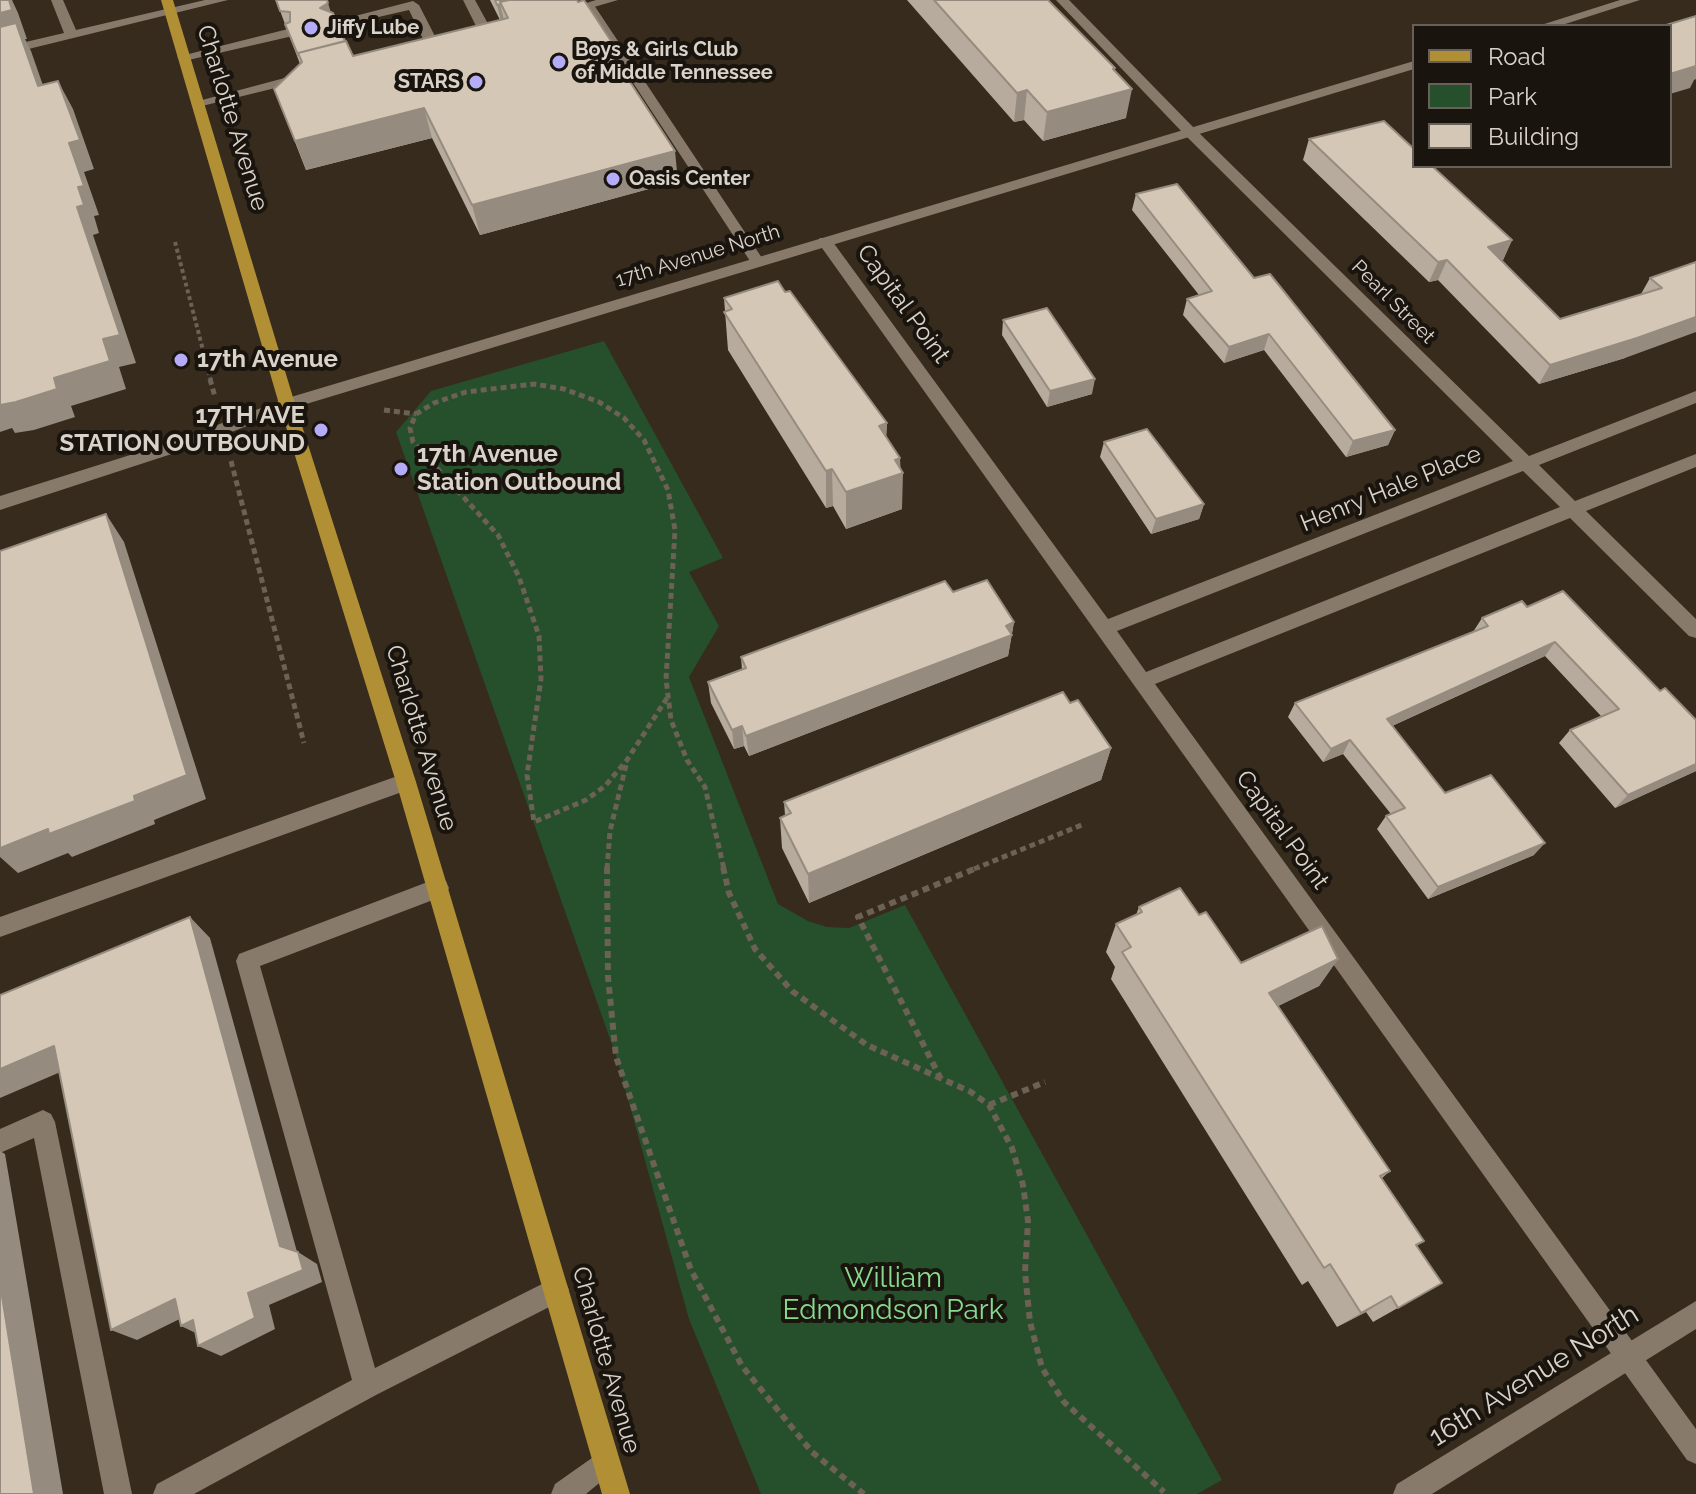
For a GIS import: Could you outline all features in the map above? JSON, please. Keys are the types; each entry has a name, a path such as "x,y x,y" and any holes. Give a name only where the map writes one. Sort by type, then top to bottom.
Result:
{"main road":[{"name":"Charlotte Avenue","path":"169,6 287,404 438,888 616,1494"}],"street":[{"path":"57,0 71,35"},
{"path":"0,52 169,6 222,0"},
{"path":"469,0 479,33 500,27"},
{"path":"544,16 612,0"},
{"name":"Pearl Street","path":"1062,0 1189,131 1696,631"},
{"path":"1552,24 1634,0"},
{"path":"335,23 413,5 431,44"},
{"path":"588,5 757,261"},
{"path":"184,57 288,33"},
{"name":"17th Avenue North","path":"0,503 223,429 287,404 1412,66"},
{"path":"198,103 316,73"},
{"name":"Capital Point","path":"825,241 1696,1451"},
{"name":"Henry Hale Place","path":"1105,628 1523,462 1696,397"},
{"path":"1143,681 1575,511 1696,460"},
{"path":"0,927 406,782"},
{"path":"367,1386 247,961 438,888"},
{"path":"0,1141 43,1122 118,1494"},
{"path":"167,1494 367,1386 556,1290"},
{"name":"16th Avenue North","path":"1407,1494 1627,1354 1696,1314"},
{"path":"565,1494 606,1461"}],"path":[{"path":"175,242 304,743"},
{"path":"667,698 627,760 605,786 586,800 534,822 527,775 538,709 539,636 519,577 498,535 413,442 410,428 416,414 434,403 466,392 502,385 534,384 564,389 599,402 644,440 668,490 675,530 669,591 671,615 667,698 687,760 705,787 729,893 755,949 792,991 828,1019 895,1060 941,1079 989,1105 1012,1148 1023,1185 1028,1221 1025,1272 1030,1322 1042,1368 1064,1402 1163,1493"},
{"path":"384,410 416,414"},
{"path":"627,760 610,831 605,889 608,977 616,1057 691,1270 742,1366 812,1452 864,1494"},
{"path":"941,1079 858,917 1084,824"},
{"path":"989,1105 1045,1082"}],"green space":[{"name":"William Edmondson Park","path":"604,341 723,558 689,572 719,626 689,677 778,904 808,921 827,927 849,928 905,905 1222,1480 1197,1494 761,1494 689,1319 616,1056 396,432 431,391"}],"building":[{"path":"0,0 9,0 12,10 0,13"},
{"name":"Jiffy Lube","path":"276,0 327,0 328,3 320,8 333,13 345,41 298,55 285,24 290,22 290,12 280,11"},
{"path":"584,0 615,47 608,48 675,151 472,205 424,108 295,141 274,89 302,62 298,53 346,41 353,56 508,18 500,2"},
{"path":"934,0 1048,0 1132,89 1047,112 1027,90 1017,93"},
{"path":"1696,16 1696,66 1672,73 1670,24"},
{"path":"16,23 38,86 58,81 80,140 69,143 84,186 78,187 84,205 77,207 120,335 103,339 110,361 54,378 57,389 0,405 0,27"},
{"path":"1384,121 1412,147 1412,168 1434,168 1512,240 1488,247 1560,319 1662,288 1650,278 1696,262 1696,317 1550,365 1447,260 1438,262 1309,139"},
{"path":"1177,184 1254,278 1270,274 1395,430 1353,441 1269,334 1229,347 1187,299 1212,291 1136,194"},
{"path":"778,281 785,292 790,291 887,423 879,426 900,458 895,460 903,473 846,492 832,469 826,471 724,312 732,309 724,298"},
{"path":"1047,308 1095,379 1050,391 1003,320"},
{"path":"1147,429 1204,504 1156,519 1104,442"},
{"path":"106,514 187,775 134,796 135,801 49,834 48,829 0,848 0,551"},
{"path":"987,580 1014,622 1006,626 1012,635 746,736 742,726 732,730 708,682 746,668 741,657 945,581 953,592"},
{"path":"1563,591 1660,691 1665,688 1696,720 1696,764 1628,795 1570,730 1619,709 1555,642 1387,719 1445,793 1491,775 1545,843 1438,887 1386,816 1405,808 1350,740 1331,749 1295,703 1488,626 1482,618 1522,601 1527,607"},
{"path":"1063,692 1070,703 1078,700 1111,748 808,874 780,818 791,813 784,802"},
{"path":"1180,888 1199,915 1206,912 1241,963 1322,926 1338,959 1269,993 1390,1171 1380,1176 1424,1241 1416,1245 1442,1283 1398,1308 1391,1296 1361,1313 1330,1264 1324,1268 1122,952 1131,947 1116,924 1142,912 1139,907"},
{"path":"190,917 280,1246 298,1252 303,1270 248,1293 255,1318 198,1346 193,1320 181,1326 175,1299 111,1330 54,1046 0,1069 0,995"},
{"path":"0,1284 34,1494 0,1494"}],"place":[{"name":"Jiffy Lube","path":"311,28"},
{"name":"Boys & Girls Club of Middle Tennessee","path":"559,62"},
{"name":"STARS","path":"476,82"},
{"name":"Oasis Center","path":"613,179"},
{"name":"17th Avenue","path":"181,360"},
{"name":"17TH AVE STATION OUTBOUND","path":"321,430"},
{"name":"17th Avenue Station Outbound","path":"401,469"}]}
